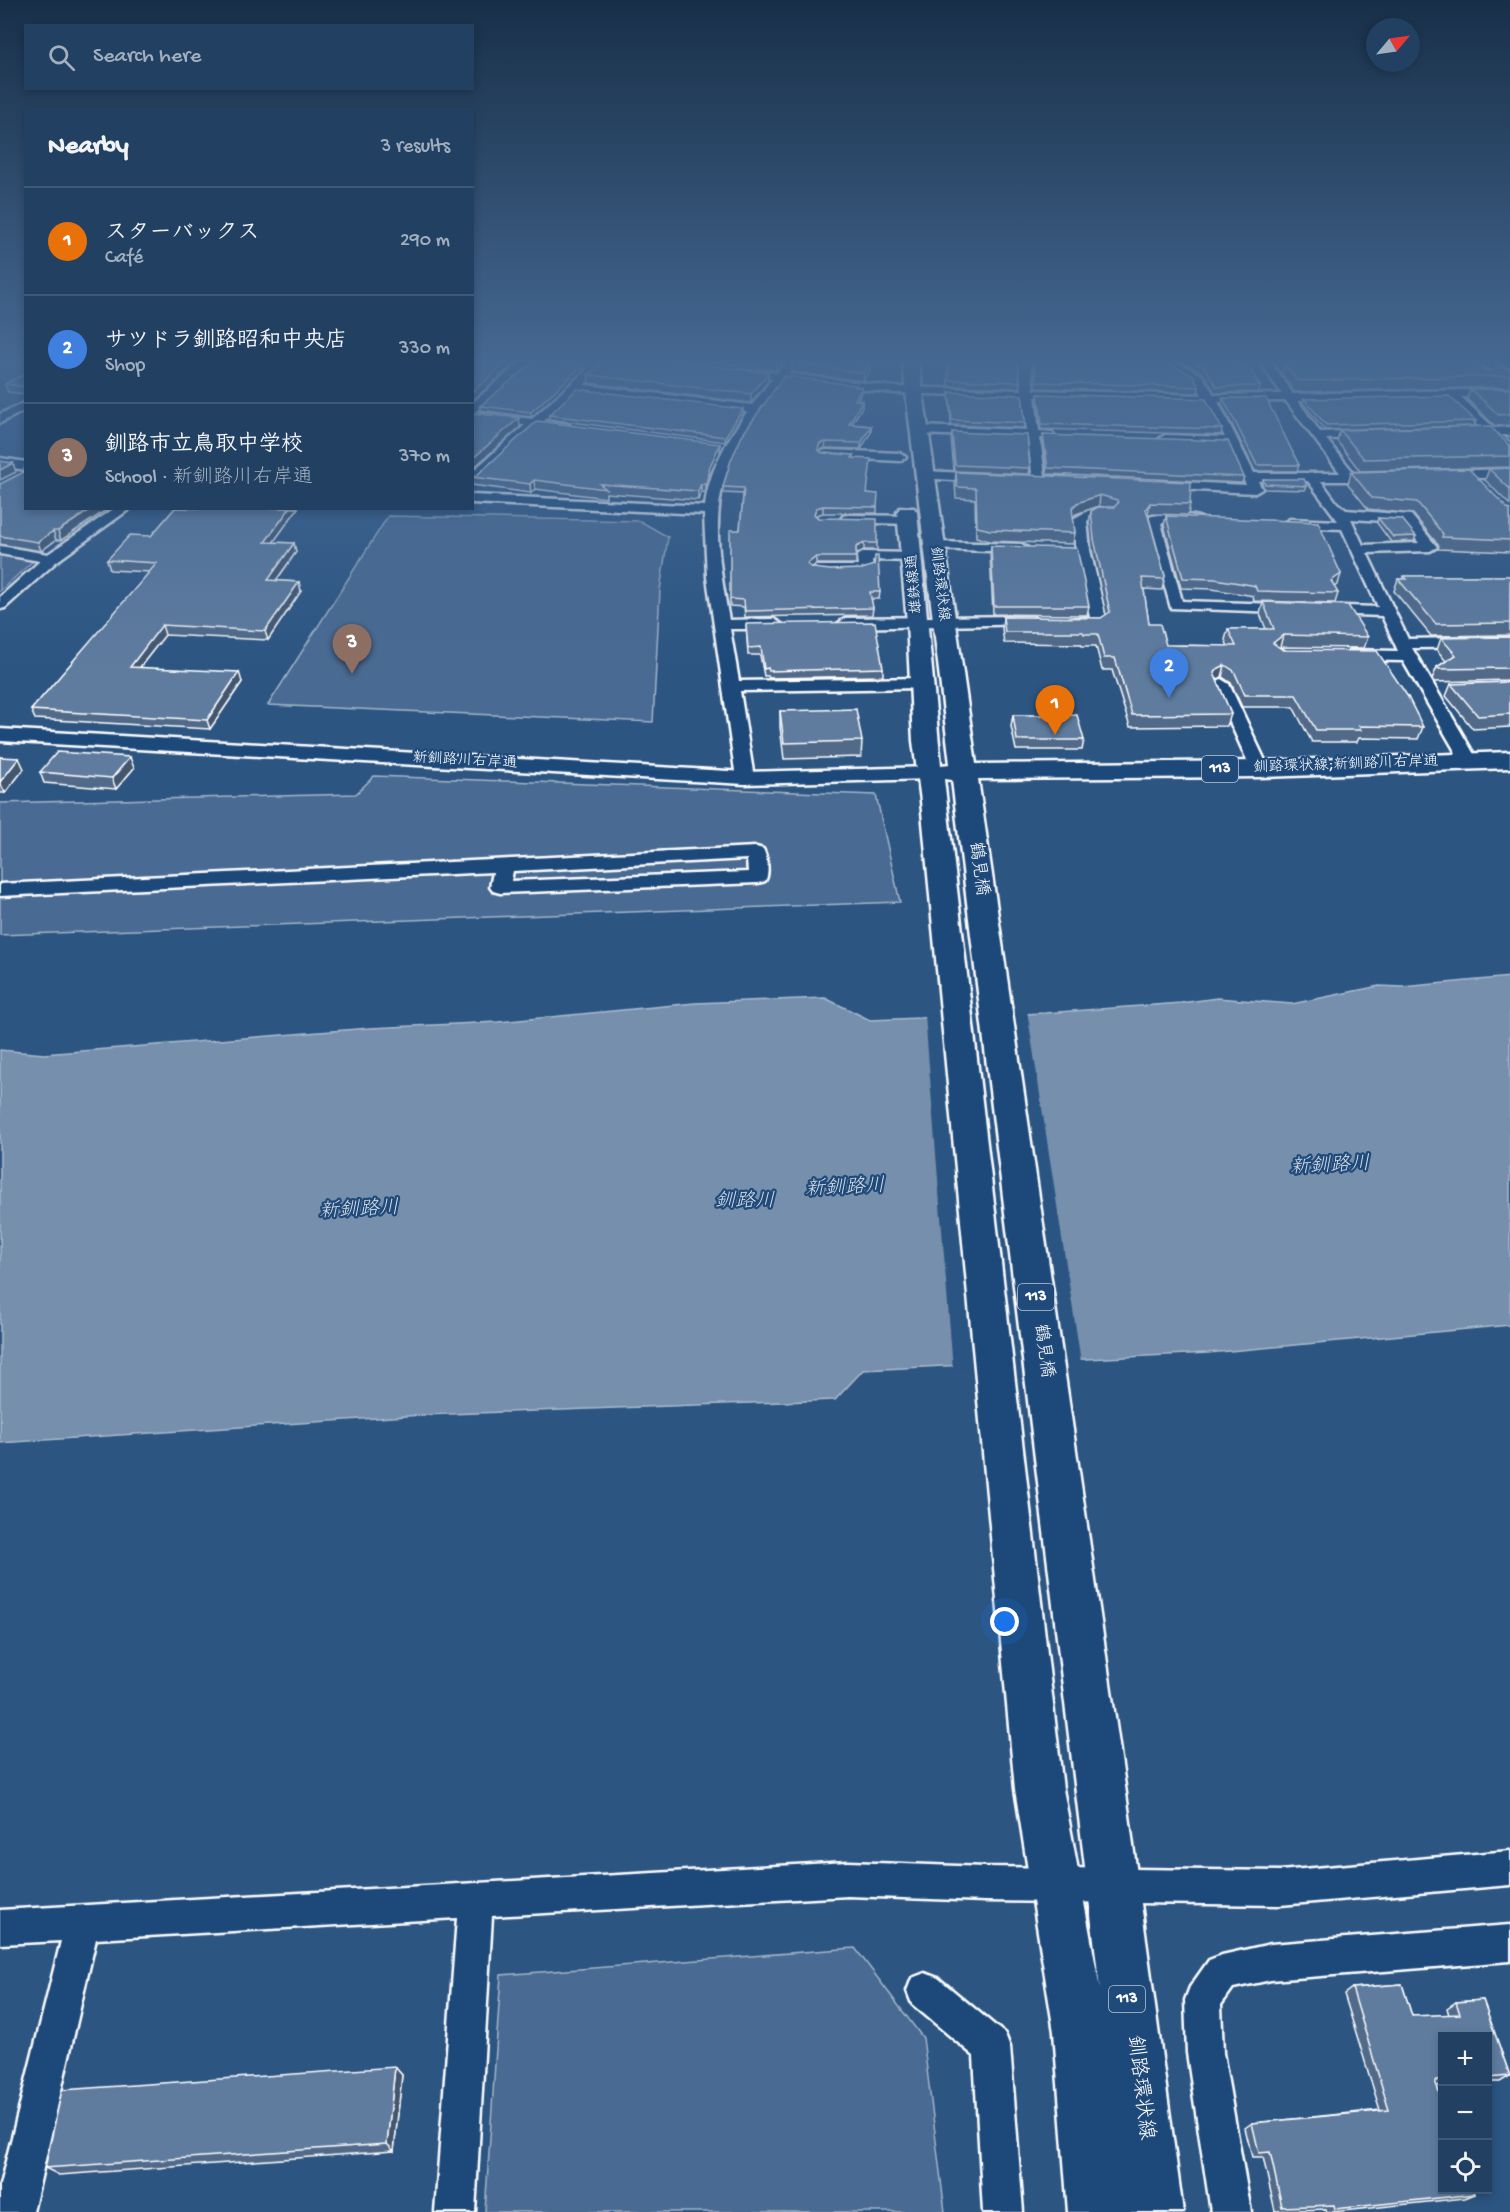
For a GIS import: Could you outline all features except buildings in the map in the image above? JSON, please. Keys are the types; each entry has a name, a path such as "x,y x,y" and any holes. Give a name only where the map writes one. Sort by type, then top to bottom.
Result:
{"main road":[{"name":"雄鉄線通","path":"907,461 908,520 918,622 925,741 931,773 953,809"},
{"name":"釧路環状線","path":"911,461 908,475 934,546 965,772 953,809"},
{"name":"釧路環状線;新釧路川右岸通","path":"931,773 1260,769 1510,760"},
{"name":"鶴見橋","path":"953,809 1101,1786"},
{"name":"鶴見橋","path":"953,809 1040,1789 1056,1884"},
{"name":"釧路環状線","path":"1101,1786 1154,2212"},
{"name":"113","path":"1056,1884 1081,2032 1097,2212"}],"street":[{"path":"474,477 491,461"},
{"path":"722,461 711,510 710,560 745,778"},
{"path":"854,461 908,475 996,478"},
{"path":"1034,461 1034,480 1075,482"},
{"path":"1147,485 1255,489 1242,461"},
{"path":"1337,461 1350,477"},
{"path":"0,462 24,466"},
{"path":"1437,476 1510,473"},
{"path":"1470,475 1486,492"},
{"path":"1249,477 1394,476"},
{"path":"1313,478 1344,520 1425,689 1469,761"},
{"path":"474,499 711,510"},
{"path":"0,605 51,559 122,510"},
{"path":"827,623 1099,622 1077,550 1080,519 1093,512 1107,513"},
{"path":"1279,523 1407,518 1430,547 1358,549"},
{"path":"833,519 908,520"},
{"path":"1210,521 1153,519 1176,605 1387,612"},
{"path":"934,546 1036,549"},
{"path":"0,550 51,559"},
{"path":"816,570 866,570 864,556 912,557"},
{"path":"722,625 792,624"},
{"path":"1338,655 1510,642"},
{"path":"731,686 921,683"},
{"path":"1221,684 1260,769"},
{"path":"1425,689 1447,689"},
{"name":"新釧路川右岸通","path":"0,735 745,778 931,773"},
{"path":"0,890 756,853 758,877 500,887 504,866"},
{"path":"0,1927 848,1879 1280,1888 1510,1868"},
{"path":"455,2212 476,1899"},
{"path":"13,2212 83,1921"},
{"path":"1231,2212 1205,2053 1203,2000 1222,1973 1271,1962 1510,1943"},
{"path":"925,1991 992,2048 1003,2212"}],"shaded area":[{"path":"388,516 640,521 668,537 660,590 653,722 268,705"},
{"path":"0,554 34,560 0,591"},
{"path":"374,776 876,795 900,902 0,935 0,803 356,794"},
{"path":"855,1948 923,2038 945,2212 485,2212 501,1975"}],"water":[{"name":"釧路川","path":"1510,977 1510,1325 1208,1353 863,1370 835,1400 422,1415 0,1443 0,1050 44,1054 370,1028 498,1022 695,1003 825,998 870,1020 1045,1013 1181,1003 1217,998 1292,1004 1379,986 1402,987"}],"pier":[{"path":"1027,1010 1081,1362 953,1369 925,1015"}],"place":[{"name":"釧路市立鳥取中学校","path":"352,674"},
{"name":"サツドラ釧路昭和中央店","path":"1169,698"},
{"name":"スターバックス","path":"1055,735"}],"water label":[{"name":"新釧路川","path":"1330,1167"},
{"name":"新釧路川","path":"845,1189"},
{"name":"新釧路川","path":"359,1211"}]}
